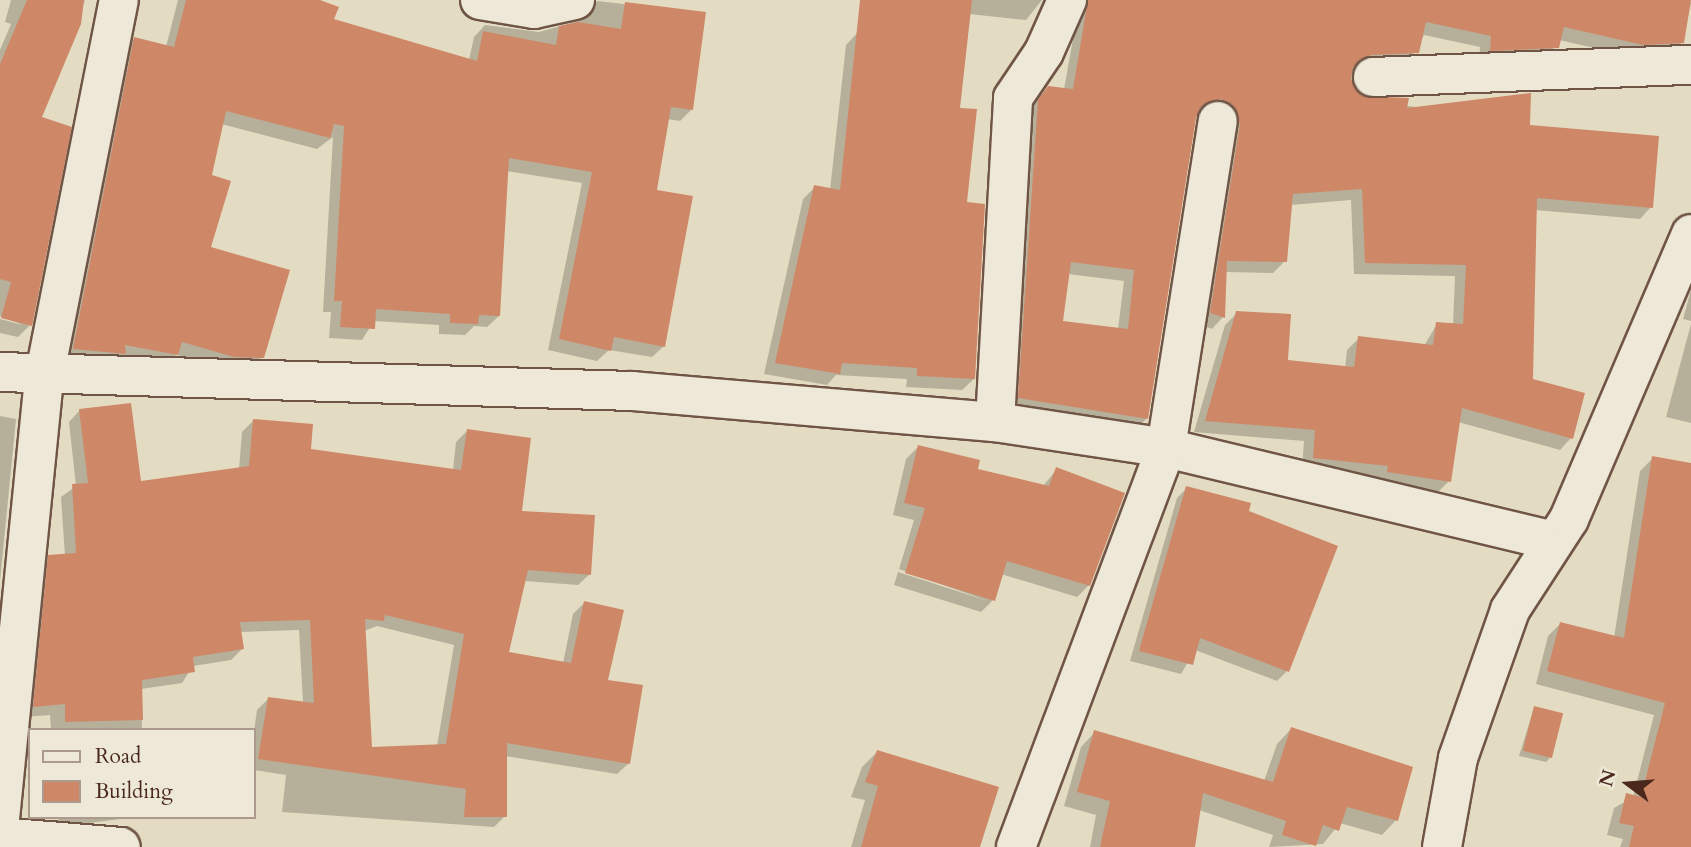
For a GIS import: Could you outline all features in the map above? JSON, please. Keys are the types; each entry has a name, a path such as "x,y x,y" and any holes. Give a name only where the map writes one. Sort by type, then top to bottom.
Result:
{"street":[{"path":"0,819 44,378 118,0"},
{"path":"480,0 534,9 575,0"},
{"path":"995,422 1013,98 1044,52 1067,0"},
{"path":"1373,77 1691,65"},
{"path":"1016,847 1166,448 1218,121"},
{"path":"1442,847 1458,758 1510,610 1569,519 1691,234"},
{"path":"0,373 44,378 632,391 995,422 1166,448 1553,541"},
{"path":"0,837 121,847"}],"building":[{"path":"27,0 84,0 81,24 42,117 72,127 32,326 1,318 11,282 0,279 0,64"},
{"path":"186,0 320,0 339,7 334,19 477,61 483,31 556,45 559,26 578,22 621,29 625,2 706,12 693,110 671,107 657,190 693,196 665,347 614,337 611,351 559,339 592,172 509,158 500,316 479,315 478,324 450,323 450,314 376,309 375,329 340,327 342,301 334,301 344,126 334,124 330,138 226,111 212,175 231,181 211,247 290,270 264,358 234,357 182,342 178,355 125,345 126,354 73,349 134,37 174,47"},
{"path":"860,0 972,0 960,108 977,109 967,202 985,204 975,379 917,376 917,368 842,363 840,374 775,363 814,185 840,190"},
{"path":"1088,0 1691,0 1684,43 1643,45 1564,27 1559,48 1490,51 1491,36 1426,22 1419,53 1371,55 1353,67 1351,79 1362,96 1409,98 1407,108 1531,93 1530,125 1659,136 1653,208 1537,198 1533,379 1585,393 1573,439 1462,408 1451,482 1387,472 1388,466 1313,458 1315,430 1205,421 1236,311 1291,314 1288,360 1354,367 1358,336 1433,345 1436,322 1463,324 1466,265 1365,263 1362,189 1293,194 1287,262 1227,261 1225,318 1210,313 1240,124 1232,105 1221,99 1201,107 1196,118 1148,419 1018,398 1038,100 1048,86 1073,89","holes":["1071,262 1134,270 1128,329 1063,321"]},
{"path":"131,403 141,481 249,466 253,419 313,424 311,449 461,470 467,429 531,438 522,511 595,515 591,575 528,570 509,652 571,663 584,601 624,610 608,680 643,685 630,764 507,743 507,817 464,817 466,789 258,759 268,697 314,703 310,620 240,622 244,649 193,657 195,672 142,680 143,720 65,722 65,704 33,707 48,555 76,553 72,484 88,483 79,409","holes":["385,615 464,634 446,744 372,747 365,619 384,621"]},
{"path":"918,445 980,460 978,469 1049,486 1056,467 1125,493 1090,586 1007,561 995,601 905,573 925,508 904,503"},
{"path":"1652,456 1691,463 1691,847 1629,847 1634,826 1619,823 1626,793 1641,797 1665,703 1547,671 1560,622 1624,638"},
{"path":"1186,486 1251,503 1249,511 1338,546 1289,672 1200,638 1193,665 1139,651"},
{"path":"1534,706 1563,713 1552,758 1523,751"},
{"path":"1291,727 1413,767 1398,821 1347,807 1339,831 1323,825 1316,846 1282,835 1286,821 1203,793 1195,847 1100,847 1110,801 1077,792 1094,730 1273,782"},
{"path":"877,750 999,787 980,847 861,847 878,786 865,782"}]}
